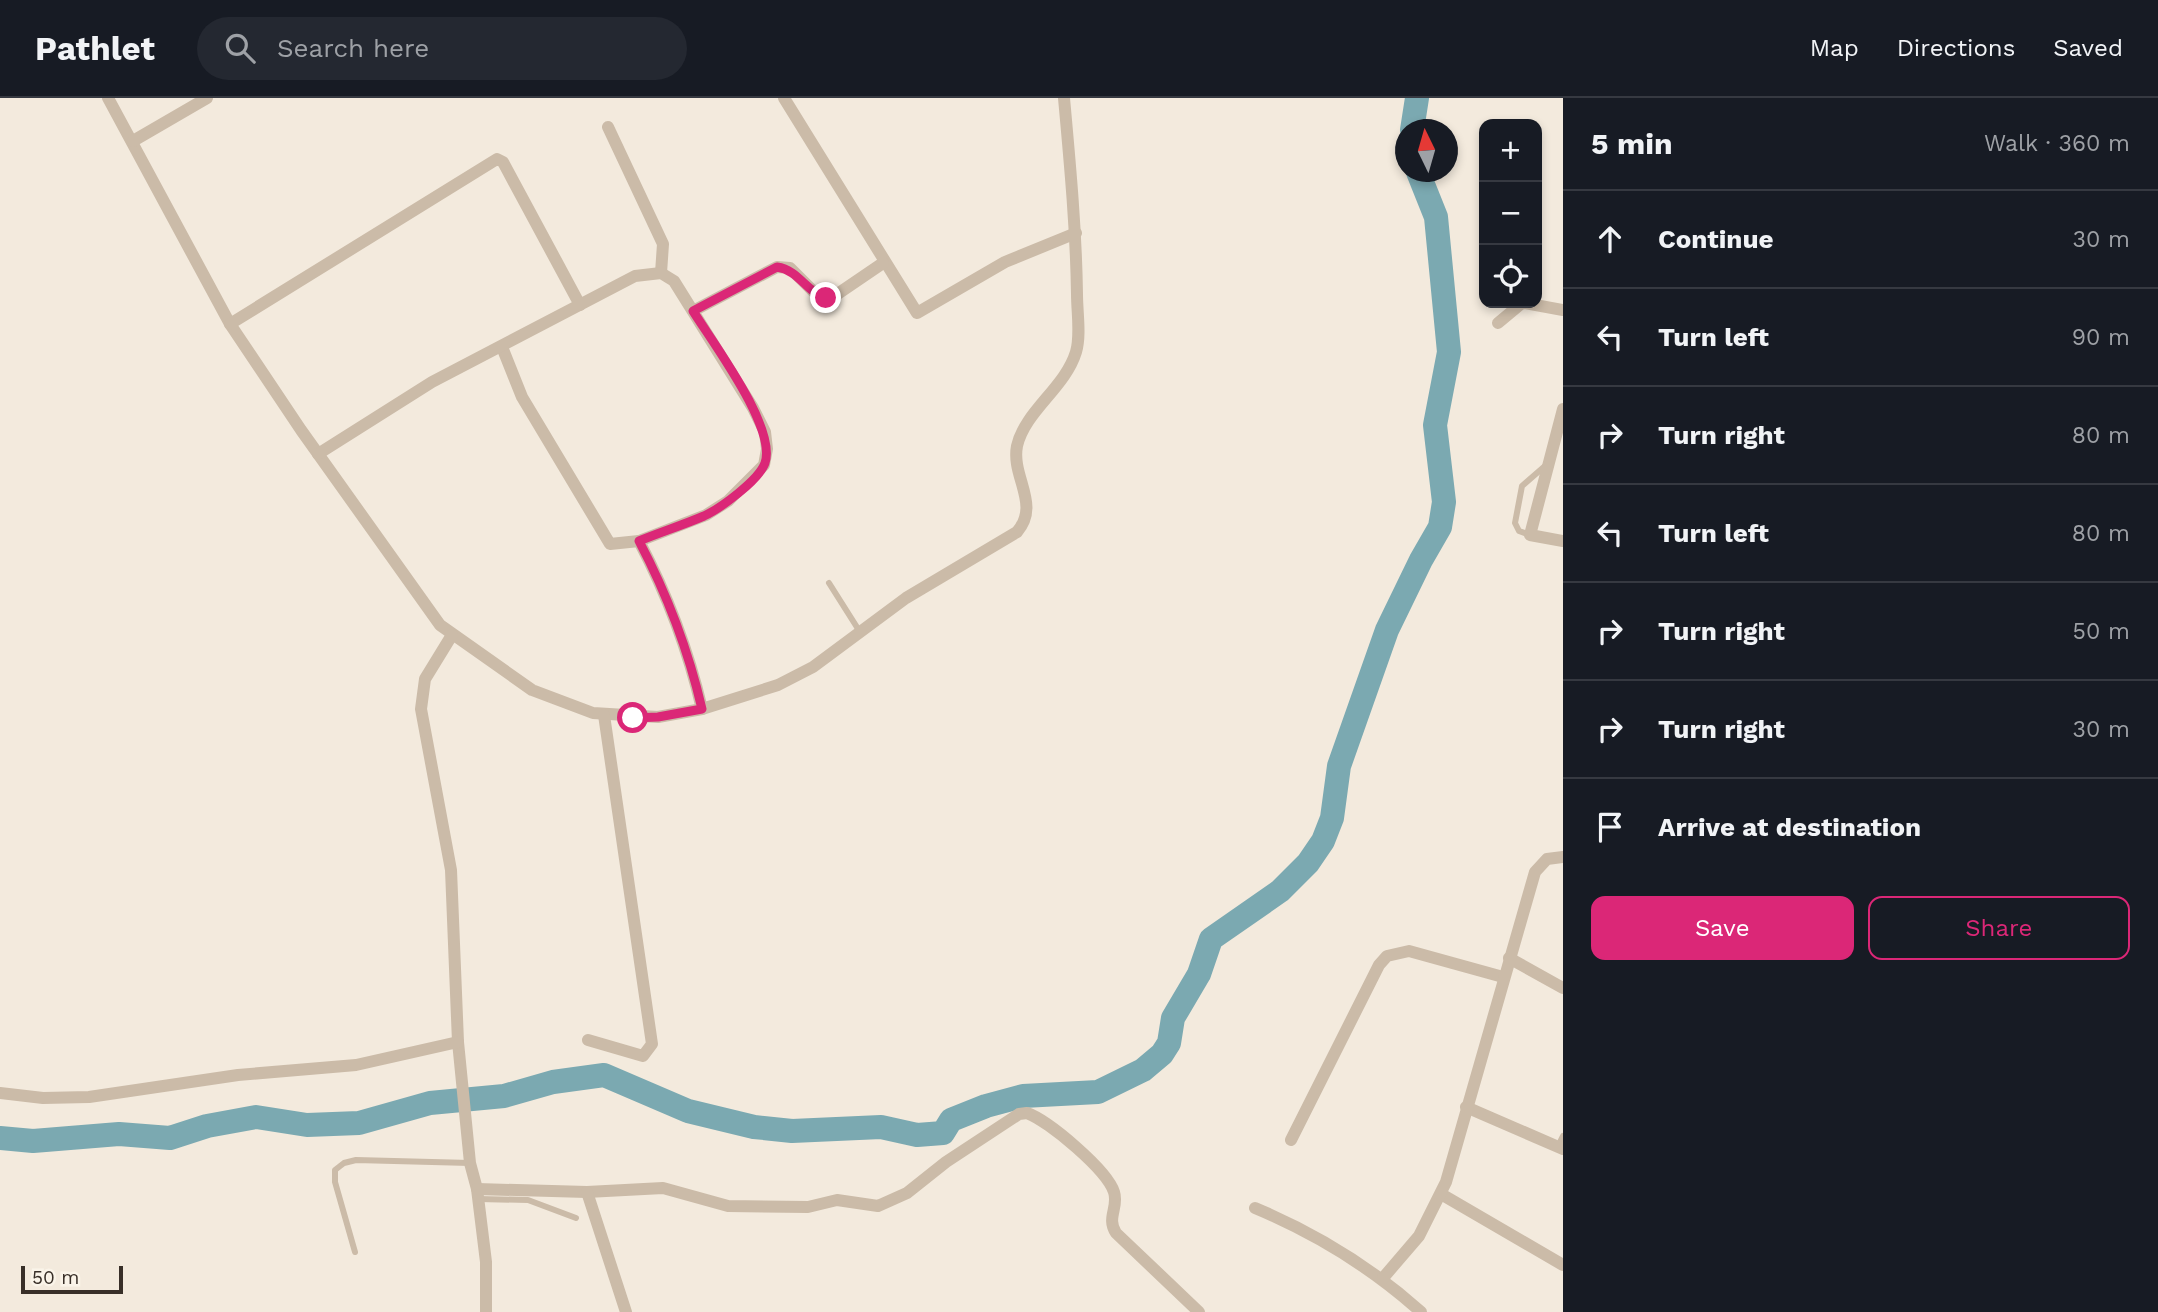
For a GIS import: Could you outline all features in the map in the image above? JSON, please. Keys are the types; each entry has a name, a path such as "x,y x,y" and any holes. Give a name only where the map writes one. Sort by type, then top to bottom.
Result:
{"street":[{"path":"108,98 230,324 318,454 440,625 532,690 604,715 658,717 702,709 778,685 813,667 906,598 1017,532 1026,522 1028,505 1016,451 1020,434 1060,381 1076,351 1076,233 1064,98"},
{"path":"133,141 207,98"},
{"path":"784,98 917,313 1005,262 1076,233"},
{"path":"608,127 663,244 661,273"},
{"path":"230,324 497,159 503,162 580,305"},
{"path":"693,311 777,267 790,268 817,295 826,298 836,295 884,263"},
{"path":"318,454 432,382 635,276 661,273 674,281 765,432 767,449 764,465 728,501 706,515 639,541 610,544 522,397 502,347"},
{"path":"1542,306 1563,310"},
{"path":"1498,323 1517,308"},
{"path":"1563,409 1530,535 1563,541"},
{"path":"639,541 675,617 689,656 702,709"},
{"path":"452,635 425,679 421,709 451,870 458,1042 470,1163 478,1194 486,1262 486,1312"},
{"path":"588,1040 643,1056 652,1044 604,715"},
{"path":"1383,1278 1419,1236 1441,1194 1535,872 1547,859 1563,857"},
{"path":"1291,1140 1379,965 1387,956 1409,951 1503,977"},
{"path":"1509,958 1563,988"},
{"path":"0,1093 43,1098 89,1097 238,1075 356,1065 458,1042"},
{"path":"1466,1107 1561,1143"},
{"path":"478,1194 671,1189 708,1203 777,1209 808,1207 837,1200 878,1206 907,1194 946,1162 1019,1114 1027,1113 1065,1136 1107,1181 1115,1196 1110,1223 1116,1233 1199,1312"},
{"path":"587,1192 625,1312"},
{"path":"1441,1194 1563,1265"},
{"path":"1255,1208 1309,1230 1333,1249 1383,1278 1421,1312"}],"lane":[{"path":"1530,535 1519,531 1516,523 1522,486 1549,462"},
{"path":"829,583 860,632"},
{"path":"355,1252 335,1182 335,1170 344,1163 356,1160 470,1163"},
{"path":"478,1194 528,1200 576,1218"}],"waterway":[{"path":"1414,119 1417,98"},
{"path":"0,1138 33,1141 119,1134 170,1138 207,1126 256,1117 307,1125 359,1123 430,1103 504,1096 553,1082 604,1075 688,1111 754,1127 792,1131 881,1127 917,1135 943,1133 951,1120 986,1106 1023,1096 1098,1092 1143,1070 1162,1054 1169,1043 1173,1018 1199,974 1211,939 1280,891 1308,863 1323,841 1332,818 1339,766 1387,630 1440,527 1444,502 1435,425 1449,352 1436,217 1422,182"}],"route":[{"path":"633,718 658,717 702,709 680,629 666,592 639,541 706,515 728,501 751,481 764,465 767,449 765,432 753,408 693,311 777,267 790,268 817,295 826,298"}]}
